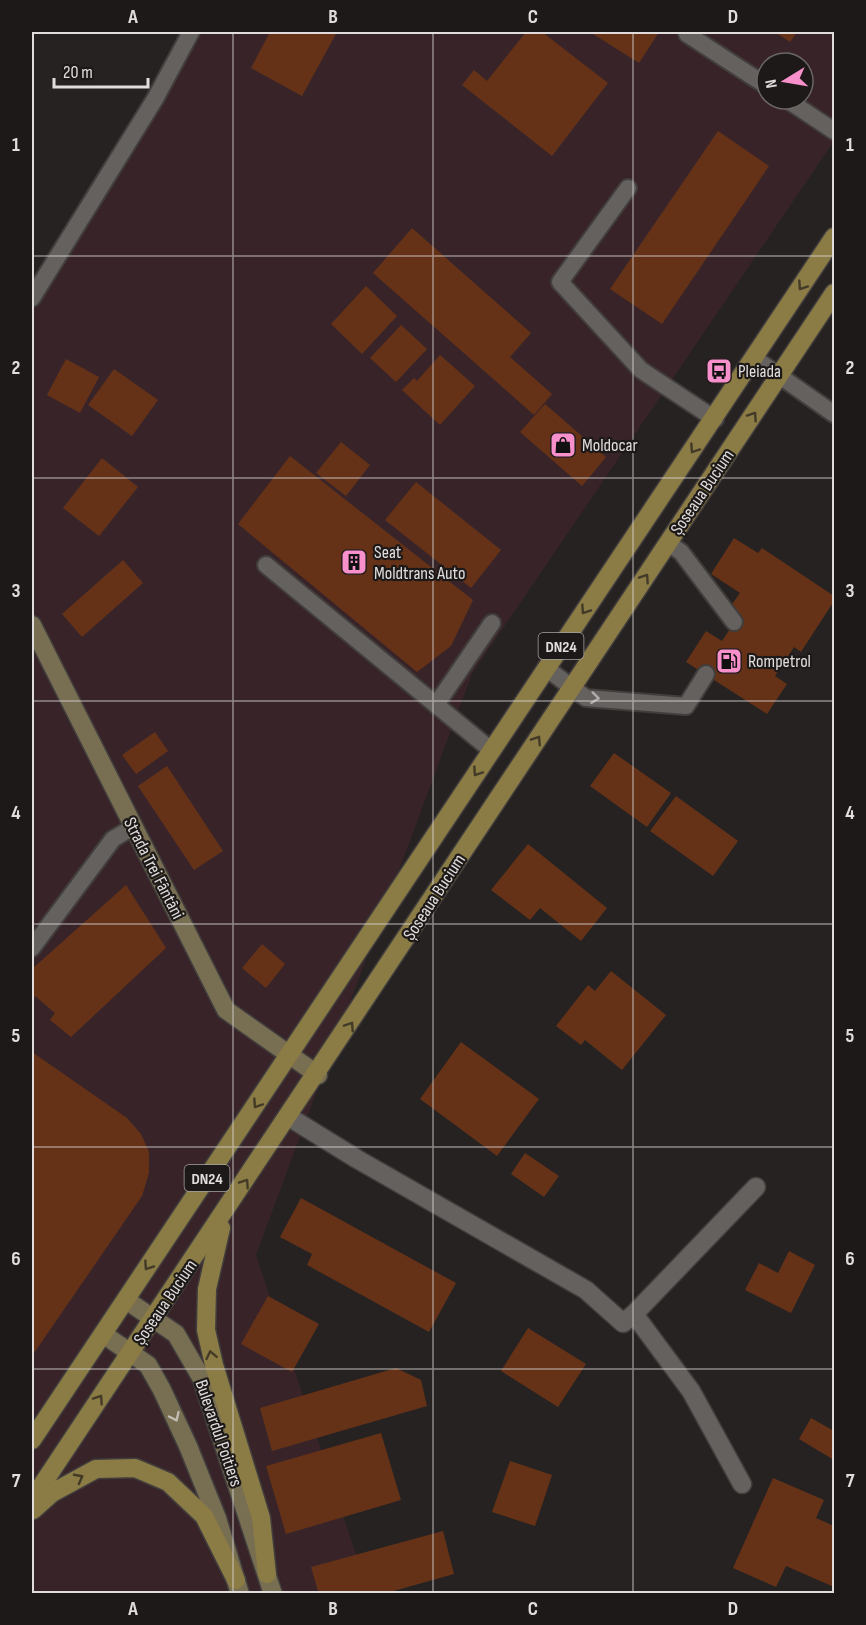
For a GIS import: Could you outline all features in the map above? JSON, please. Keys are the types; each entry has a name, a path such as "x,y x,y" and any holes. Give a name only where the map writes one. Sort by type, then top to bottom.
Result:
{"main road":[{"name":"Șoseaua Bucium","path":"32,1440 491,750 715,419 834,237"},
{"name":"Șoseaua Bucium","path":"32,1500 318,1075 834,293"},
{"name":"Strada Trei Fântâni","path":"32,625 225,1010 318,1075"},
{"path":"224,1214 207,1289 206,1330 214,1365 261,1518 267,1574"},
{"name":"Bulevardul Poitiers","path":"126,1300 176,1334 202,1379 273,1593"},
{"name":"Bulevardul Poitiers","path":"103,1334 148,1365 162,1390 180,1427 217,1518 238,1587"},
{"path":"32,1512 52,1493 96,1469 135,1468 168,1482 204,1516 238,1587"}],"street":[{"path":"289,1117 357,1160 586,1290 623,1323 756,1187"},
{"path":"634,1314 692,1391 742,1484"}],"lane":[{"path":"32,298 155,99 191,32"},
{"path":"687,34 755,78"},
{"path":"805,111 834,130"},
{"path":"628,188 560,282 641,370 715,419"},
{"path":"754,358 834,414"},
{"path":"668,543 681,552 734,622"},
{"path":"266,565 491,750"},
{"path":"436,705 492,623"},
{"path":"546,668 586,698 686,706 706,674"},
{"path":"32,948 113,839 133,826"}],"shaded area":[{"path":"190,32 834,32 834,141 472,674 256,1255 369,1593 32,1594 32,297"}],"building":[{"path":"270,32 337,32 302,96 251,68"},
{"path":"526,32 542,32 608,83 552,156 462,85 474,70 487,81"},
{"path":"590,32 659,32 639,63"},
{"path":"775,32 797,32 790,42"},
{"path":"718,131 769,166 662,324 610,289"},
{"path":"412,228 531,333 510,357 552,394 534,415 373,273"},
{"path":"366,286 397,316 362,354 331,324"},
{"path":"401,325 427,349 396,382 370,358"},
{"path":"440,355 475,386 440,425 402,390 414,378 417,381"},
{"path":"66,359 99,377 80,413 47,395"},
{"path":"114,369 158,400 132,436 88,405"},
{"name":"Moldocar","path":"545,404 606,457 582,486 520,432"},
{"path":"341,442 370,465 346,496 316,473"},
{"name":"Seat Moldtrans Auto","path":"290,456 473,600 451,646 417,672 238,524"},
{"path":"102,458 138,487 99,536 63,508"},
{"path":"416,482 501,550 471,588 385,520"},
{"path":"734,538 758,553 762,548 834,596 834,601 801,652 794,647 775,676 787,684 767,714 686,662 706,631 722,641 740,614 730,607 740,593 711,574"},
{"path":"123,560 143,583 82,637 62,614"},
{"path":"155,732 168,751 136,774 122,755"},
{"path":"614,753 671,793 647,827 590,786"},
{"path":"167,766 223,851 194,870 138,786"},
{"path":"676,796 738,841 713,876 650,831"},
{"path":"528,844 607,908 581,941 540,908 530,920 491,890"},
{"path":"126,885 166,948 71,1037 50,1020 55,1013 35,996 32,1002 32,969"},
{"path":"262,944 285,964 266,988 242,968"},
{"path":"611,971 666,1015 622,1070 585,1040 581,1045 556,1026 588,985 595,991"},
{"path":"461,1042 539,1099 497,1156 420,1099"},
{"path":"32,1052 127,1118 141,1134 149,1152 149,1173 142,1196 32,1356"},
{"path":"525,1153 559,1176 544,1197 511,1174"},
{"path":"301,1198 456,1283 429,1332 307,1265 312,1254 280,1237"},
{"path":"789,1251 815,1265 791,1313 745,1290 759,1263 778,1273"},
{"path":"268,1296 319,1324 292,1372 241,1344"},
{"path":"528,1328 586,1364 558,1407 501,1371"},
{"path":"396,1368 421,1380 427,1406 272,1451 260,1408"},
{"path":"811,1418 834,1431 834,1460 799,1439"},
{"path":"381,1433 401,1500 286,1534 266,1466"},
{"path":"510,1461 552,1475 535,1526 492,1512"},
{"path":"773,1478 824,1500 816,1518 834,1526 834,1587 786,1566 776,1587 733,1568"},
{"path":"443,1531 454,1574 383,1594 319,1594 311,1567"}],"place":[{"name":"Pleiada","path":"719,371"},
{"name":"Moldocar","path":"563,445"},
{"name":"Seat Moldtrans Auto","path":"354,562"},
{"name":"Rompetrol","path":"729,661"}]}
